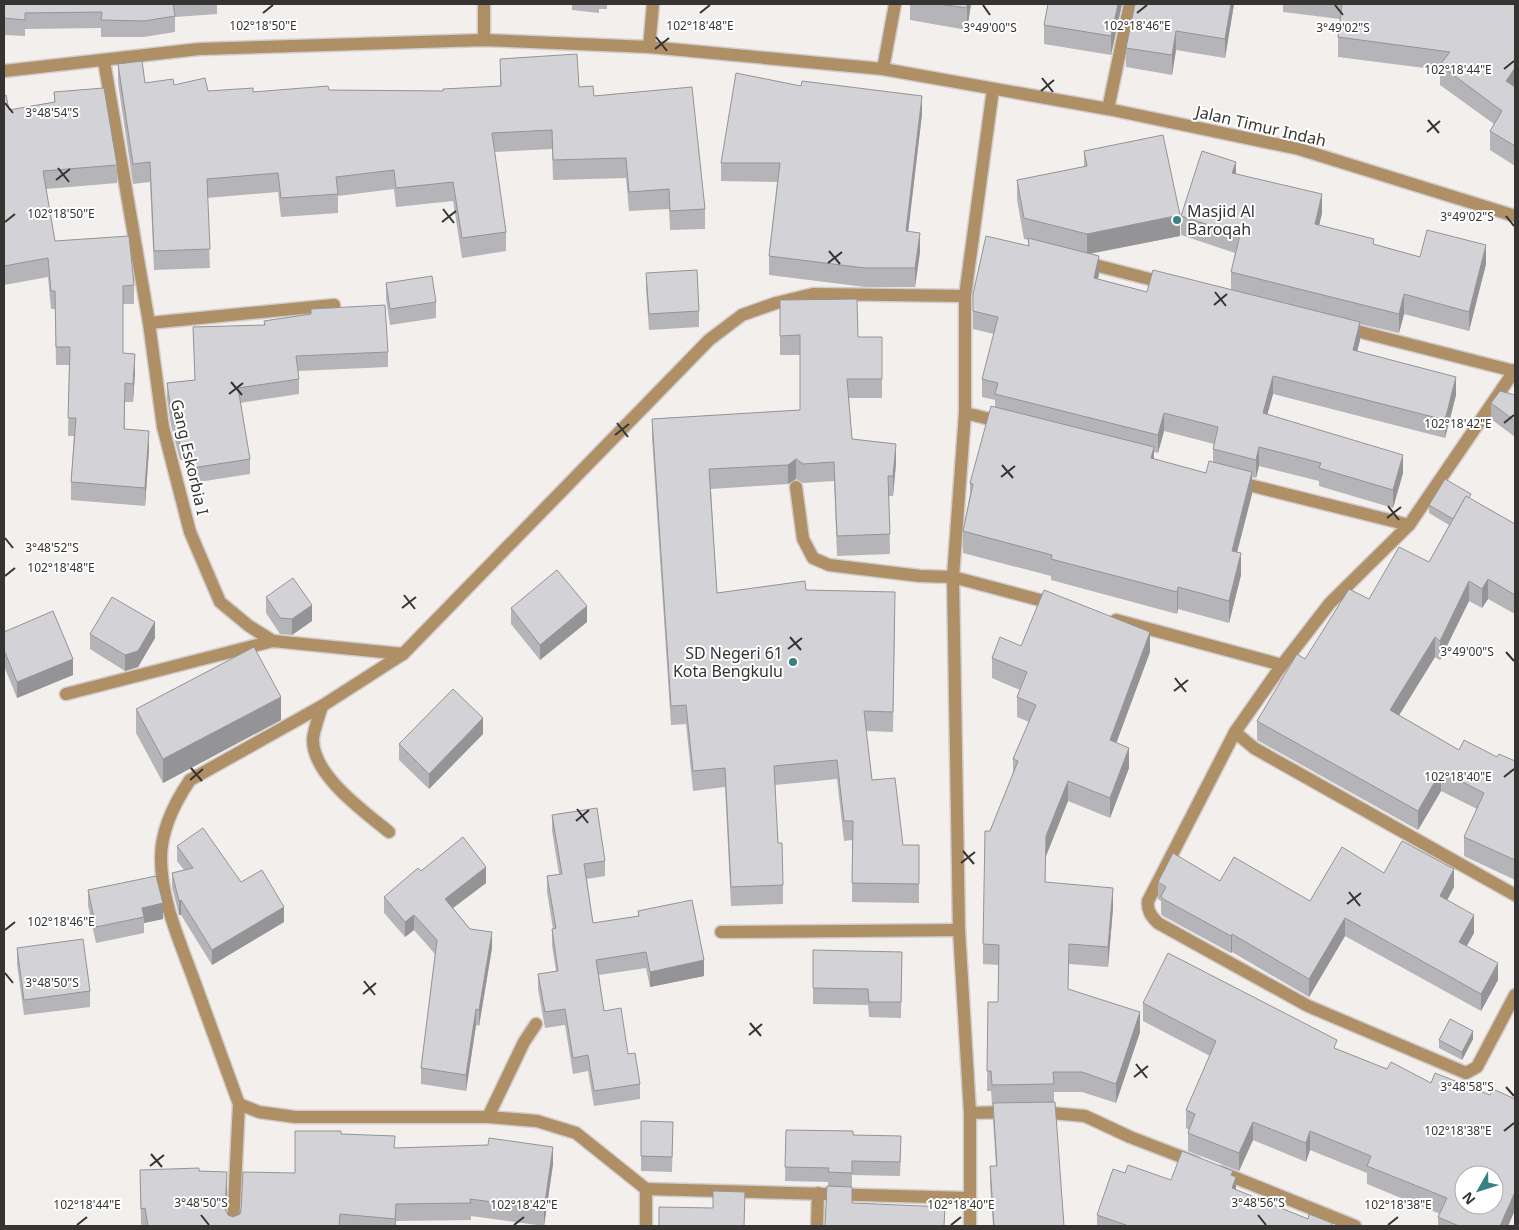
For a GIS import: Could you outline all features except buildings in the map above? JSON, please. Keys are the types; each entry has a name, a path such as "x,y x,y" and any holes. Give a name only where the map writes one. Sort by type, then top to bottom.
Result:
{"street":[{"path":"484,4 484,40"},
{"path":"649,47 653,4"},
{"path":"883,69 894,4"},
{"path":"1108,109 1130,4"},
{"name":"Jalan Timur Indah","path":"4,71 199,49 484,40 649,47 883,69 1108,109 1299,149 1515,216"},
{"name":"Gang Eskorbia I","path":"104,61 149,323 163,427 190,532 220,602 249,626 273,640 403,654"},
{"path":"970,1226 970,1113 959,930 953,577 965,413 965,296 978,236 993,89"},
{"path":"1070,259 1176,286"},
{"path":"233,1226 239,1104 172,921 162,886 161,855 166,828 180,794 190,780 322,706 403,654 709,340 742,315 776,303 813,294 965,296"},
{"path":"149,323 334,305"},
{"path":"1331,325 1515,370 1409,525 1330,603 1282,665 1235,732 1148,901 1147,908 1155,920 1308,1006 1466,1073 1477,1067 1515,995"},
{"path":"965,413 1013,425"},
{"path":"1226,479 1409,525"},
{"path":"796,487 803,539 813,558 829,565 920,576 953,577 1066,607"},
{"path":"1104,617 1282,665"},
{"path":"66,694 273,640"},
{"path":"322,706 313,740 318,758 334,786 389,832"},
{"path":"1235,732 1254,748 1515,895"},
{"path":"721,932 959,930"},
{"path":"488,1117 524,1042 536,1024"},
{"path":"239,1104 259,1112 295,1117 488,1117 537,1121 576,1133 646,1189 969,1198"},
{"path":"970,1113 1054,1112 1085,1116 1130,1137 1355,1226"},
{"path":"646,1189 646,1226"},
{"path":"817,1226 818,1193"}],"place":[{"name":"Masjid Al Baroqah","path":"1177,220"},
{"name":"SD Negeri 61 Kota Bengkulu","path":"793,662"}]}
